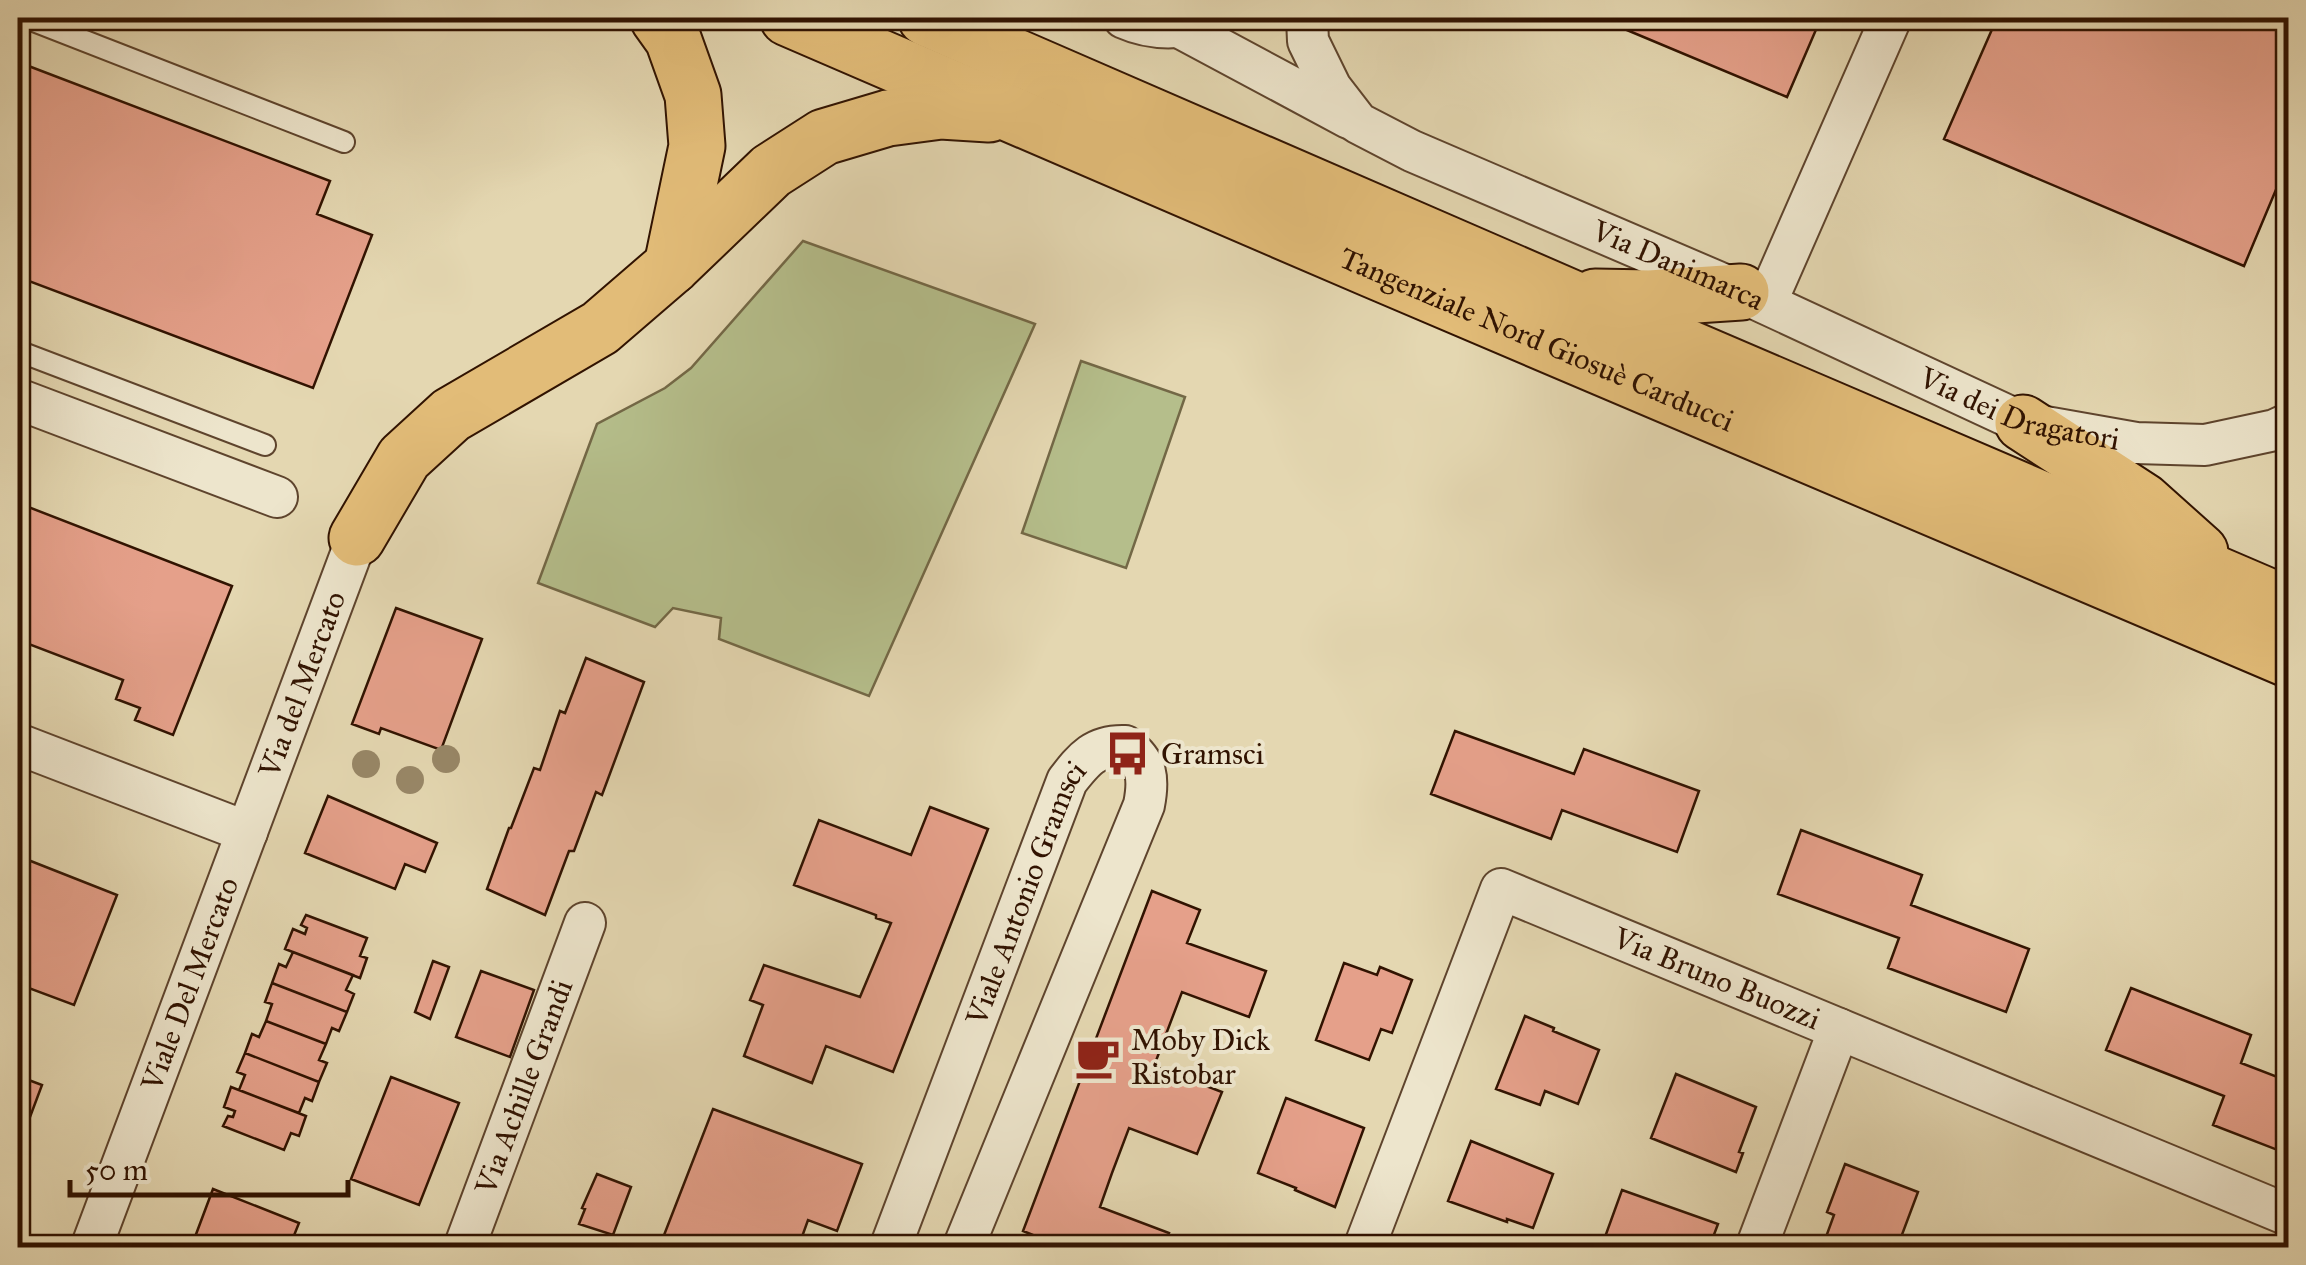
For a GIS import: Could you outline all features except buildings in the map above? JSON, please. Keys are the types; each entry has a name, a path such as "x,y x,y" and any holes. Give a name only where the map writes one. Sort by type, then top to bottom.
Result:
{"highway":[{"path":"658,18 672,39 693,95 697,146 672,266"},
{"name":"Tangenziale Nord Giosuè Carducci","path":"788,18 2288,658"},
{"name":"Tangenziale Nord Giosuè Carducci","path":"926,18 2288,605"},
{"path":"357,538 404,458 451,415 600,328 672,266 771,171 824,137 888,118 941,111 1014,115"},
{"path":"1568,297 1754,297"},
{"path":"2023,423 2143,501 2232,581"}],"street":[{"path":"1124,18 1142,26 1198,23"},
{"name":"Via Danimarca","path":"1307,18 1308,41 1323,72 1358,123"},
{"name":"Via Danimarca","path":"1198,23 1358,123 1412,151 1754,297 1891,18"},
{"name":"Via dei Dragatori","path":"1754,297 2023,423 2136,444 2205,445 2288,424"},
{"path":"18,399 277,498"},
{"name":"Via del Mercato","path":"247,832 357,538"},
{"path":"18,744 247,832"},
{"name":"Viale Antonio Gramsci","path":"890,1248 1067,781 1086,757 1110,745 1125,746 1141,761 1147,779 1144,806 964,1248"},
{"name":"Viale Del Mercato","path":"91,1248 247,832"},
{"name":"Via Bruno Buozzi","path":"1364,1248 1500,889 2288,1215"},
{"name":"Via Achille Grandi","path":"464,1248 585,923"},
{"path":"1756,1248 1839,1029"}],"lane":[{"path":"26,18 344,142"},
{"path":"18,351 265,445"}],"green space":[{"path":"803,241 1035,324 869,696 719,639 721,618 673,608 655,627 538,583 597,424 665,388 691,368"},
{"path":"1081,361 1185,397 1126,568 1022,533"}],"place":[{"name":"Gramsci","path":"1128,754"},
{"name":"Moby Dick Ristobar","path":"1098,1057"}]}
